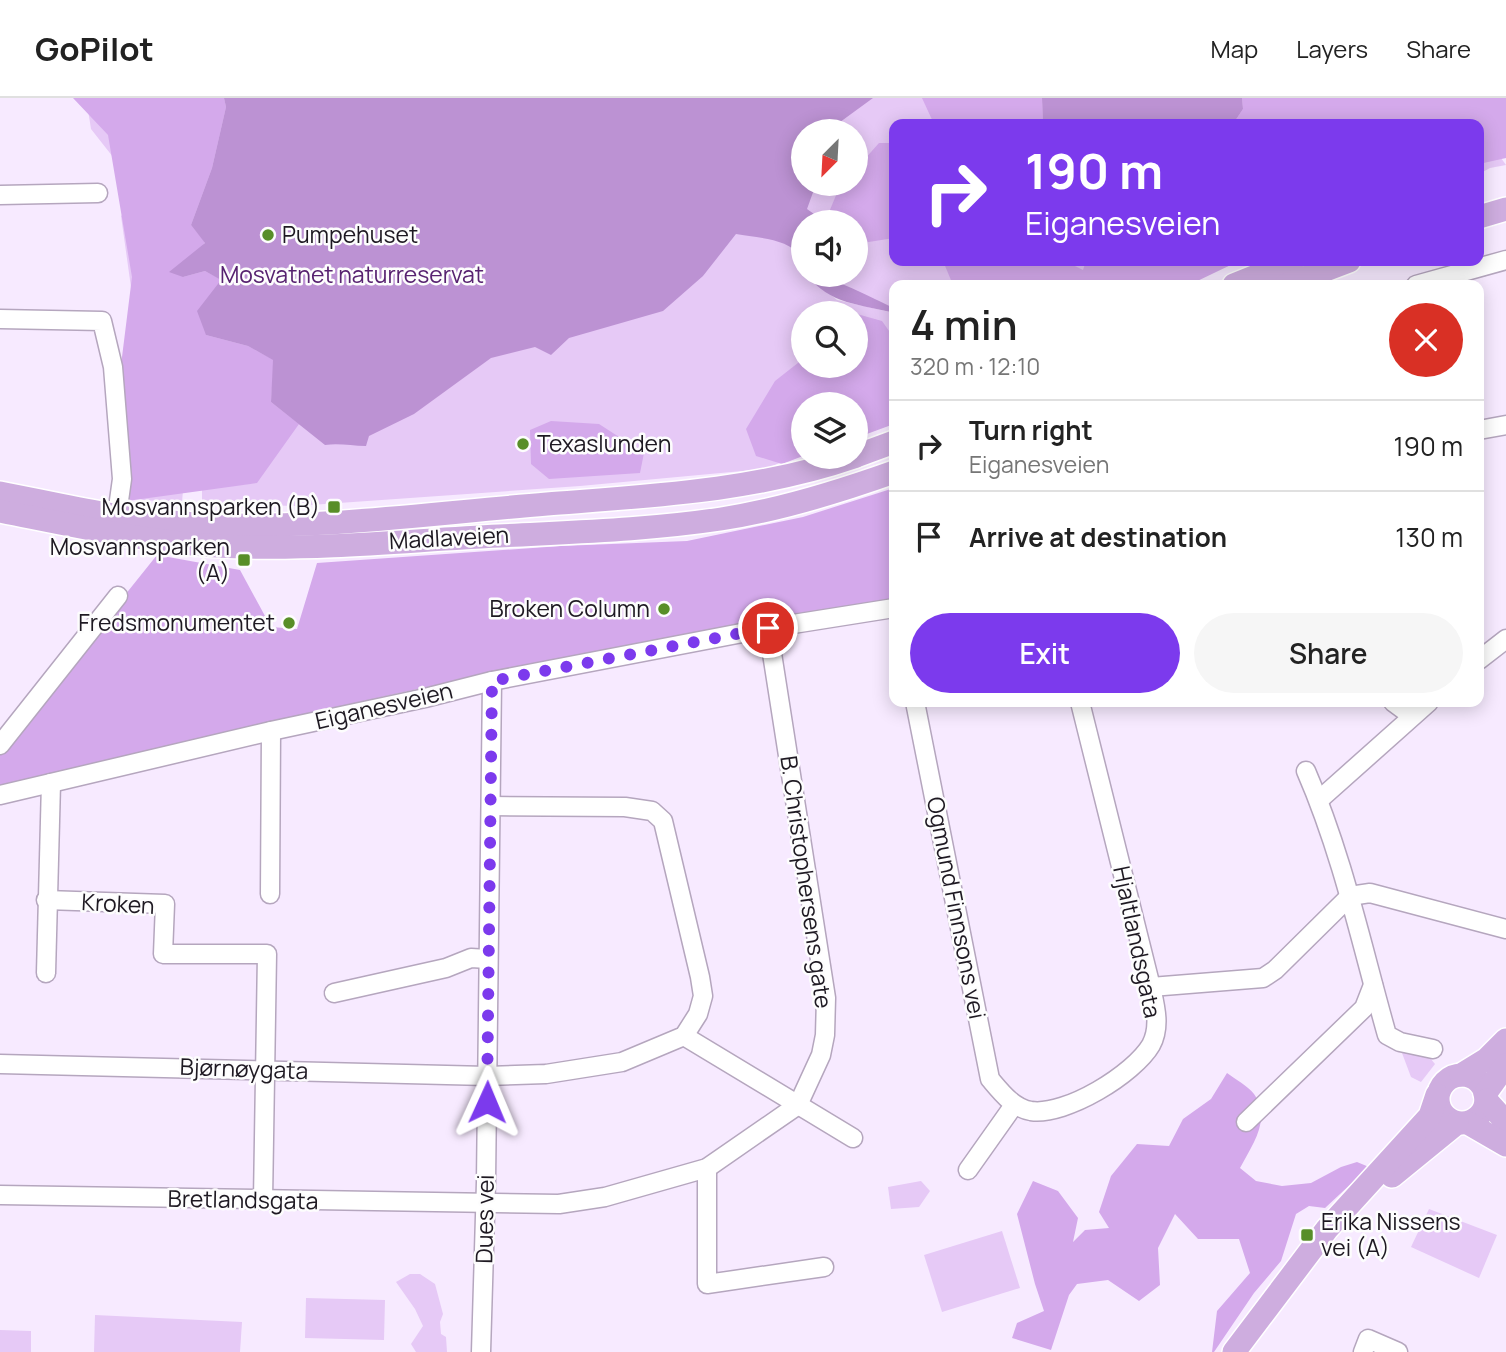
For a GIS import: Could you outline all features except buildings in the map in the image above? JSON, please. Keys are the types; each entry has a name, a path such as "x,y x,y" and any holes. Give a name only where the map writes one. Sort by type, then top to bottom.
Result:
{"main road":[{"path":"1484,200 1506,194"},
{"path":"1484,216 1506,209"},
{"path":"1246,280 1281,266"},
{"path":"1299,280 1336,266"},
{"name":"Madlaveien","path":"868,451 889,444"},
{"name":"Madlaveien","path":"0,492 172,523 278,525 694,492 764,481 808,469"},
{"name":"Madlaveien","path":"0,511 122,534 210,545 274,547 616,529 722,519 838,492 889,474"},
{"path":"1234,1352 1327,1229 1430,1116 1437,1095 1446,1081 1487,1059 1506,1040"},
{"path":"1313,1249 1409,1162 1462,1123 1482,1113 1486,1097 1506,1065"},
{"path":"1461,1075 1474,1078 1480,1083 1486,1097 1506,1122"},
{"path":"1437,1095 1442,1114 1506,1145"}],"street":[{"path":"0,195 98,193"},
{"path":"1434,280 1506,260"},
{"path":"0,319 102,321 113,367 122,479 117,515"},
{"path":"1484,428 1506,425"},
{"path":"0,745 118,596"},
{"name":"Eiganesveien","path":"0,795 492,681 768,628 889,610"},
{"name":"B. Christophersens gate","path":"485,1204 559,1204 605,1197 707,1168 798,1104 821,1055 825,1035 826,998 768,628"},
{"path":"1484,656 1506,639"},
{"name":"Dues vei","path":"481,1352 492,681"},
{"name":"Ogmund Finnsons vei","path":"916,707 990,1079 1022,1108"},
{"name":"Hjaltlandsgata","path":"1022,1108 1065,1107 1129,1070 1152,1044 1157,1020 1152,987 1081,707"},
{"path":"1400,707 1412,716"},
{"path":"1319,800 1423,707"},
{"path":"270,894 271,731"},
{"path":"1306,771 1319,800 1350,896 1387,1035 1400,1042 1433,1049"},
{"path":"46,973 51,783"},
{"path":"491,806 625,807 652,811 663,821 700,977 702,996 698,1014 684,1036 853,1138"},
{"path":"1152,987 1263,978 1275,970 1350,896 1370,893 1506,929"},
{"name":"Kroken","path":"46,900 165,904 163,954 267,954 265,1070"},
{"path":"334,993 446,968 471,958 488,959"},
{"path":"1246,1122 1364,1008 1373,985"},
{"name":"Bjørnøygata","path":"0,1064 487,1076 546,1073 622,1062 684,1036"},
{"path":"263,1200 265,1070"},
{"path":"968,1170 1022,1108"},
{"path":"707,1168 707,1284 824,1267"},
{"name":"Bretlandsgata","path":"0,1195 485,1204"},
{"path":"1363,1352 1368,1339 1398,1352"}],"green space":[{"name":"Mosvatnet naturreservat","path":"83,98 1506,98 1506,158 1501,158 1506,165 1484,171 1484,119 889,119 889,266 1228,266 1193,280 889,280 889,306 844,287 868,287 868,210 791,210 791,287 822,287 841,301 791,301 791,378 868,378 868,307 889,312 889,414 868,407 868,392 791,392 791,458 765,469 580,486 296,506 202,504 202,489 257,483 192,388 182,502 138,500 123,384 145,387 121,216 135,203 113,157 91,129"},
{"path":"1399,1045 1425,1052 1435,1064 1421,1082 1411,1077"},
{"path":"921,1181 930,1191 919,1207 891,1209 888,1187"},
{"path":"1429,1209 1497,1235 1479,1278 1411,1247"},
{"path":"1002,1231 1020,1288 942,1312 924,1255"},
{"path":"410,1274 420,1274 435,1284 443,1314 440,1322 441,1334 446,1337 447,1352 416,1352 411,1344 423,1326 396,1282"},
{"path":"306,1298 385,1300 384,1340 305,1338"},
{"path":"95,1315 242,1322 240,1352 94,1352"},
{"path":"0,1330 31,1331 31,1352 0,1352"}],"shaded area":[{"path":"73,98 224,98 226,107 212,168 191,225 205,242 183,277 205,271 222,280 206,335 248,346 274,360 271,402 299,424 257,483 127,501 121,365 132,277 108,135"},
{"name":"Mosvatnet naturreservat","path":"224,98 873,98 844,119 791,119 791,196 812,196 808,210 791,210 791,247 764,238 736,234 703,276 663,311 569,338 551,355 535,347 491,358 414,414 369,436 366,446 325,445 271,402 273,360 248,346 206,335 197,311 221,280 205,271 183,277 169,272 205,243 191,225 212,168 226,107"},
{"path":"922,98 1042,98 1043,119 932,119"},
{"path":"1042,98 1242,98 1243,109 1236,119 1043,119"},
{"path":"1242,98 1506,98 1506,158 1484,163 1484,119 1236,119 1243,109"},
{"path":"879,143 889,143 889,239 868,242 868,210 830,210 836,196 868,196 868,155"},
{"path":"945,266 1075,266 1083,270 1084,266 1229,266 1199,280 951,280"},
{"path":"819,287 848,287 889,306 889,312 868,307 868,301 844,301"},
{"path":"868,317 882,321 889,331 889,426 868,434 868,392 791,392 791,461 782,464 756,456 746,429 775,381 791,368 791,378 868,378"},
{"path":"551,421 599,424 644,453 640,473 549,479 531,464 530,430"},
{"path":"889,490 889,599 450,682 0,786 0,751 157,555 240,570 271,627 297,629 317,563 561,546 687,541 803,517"},
{"path":"1227,1073 1245,1085 1259,1103 1261,1122 1240,1168 1256,1181 1282,1186 1311,1183 1357,1162 1369,1167 1325,1208 1309,1206 1296,1214 1281,1261 1254,1293 1214,1352 1217,1311 1250,1273 1239,1239 1198,1239 1175,1214 1158,1248 1160,1285 1139,1301 1108,1280 1077,1284 1069,1295 1051,1350 1012,1338 1017,1323 1044,1311 1017,1214 1033,1181 1058,1191 1078,1218 1073,1242 1085,1230 1109,1228 1099,1212 1111,1176 1137,1144 1169,1146 1183,1119 1211,1099"}],"place":[{"name":"Pumpehuset","path":"268,235"},
{"name":"Texaslunden","path":"523,444"},
{"name":"Mosvannsparken (B)","path":"334,507"},
{"name":"Mosvannsparken (A)","path":"244,560"},
{"name":"Broken Column","path":"664,609"},
{"name":"Fredsmonumentet","path":"289,623"},
{"name":"Erika Nissens vei (A)","path":"1307,1235"}],"route":[{"path":"487,1102 492,681 768,628"}]}
